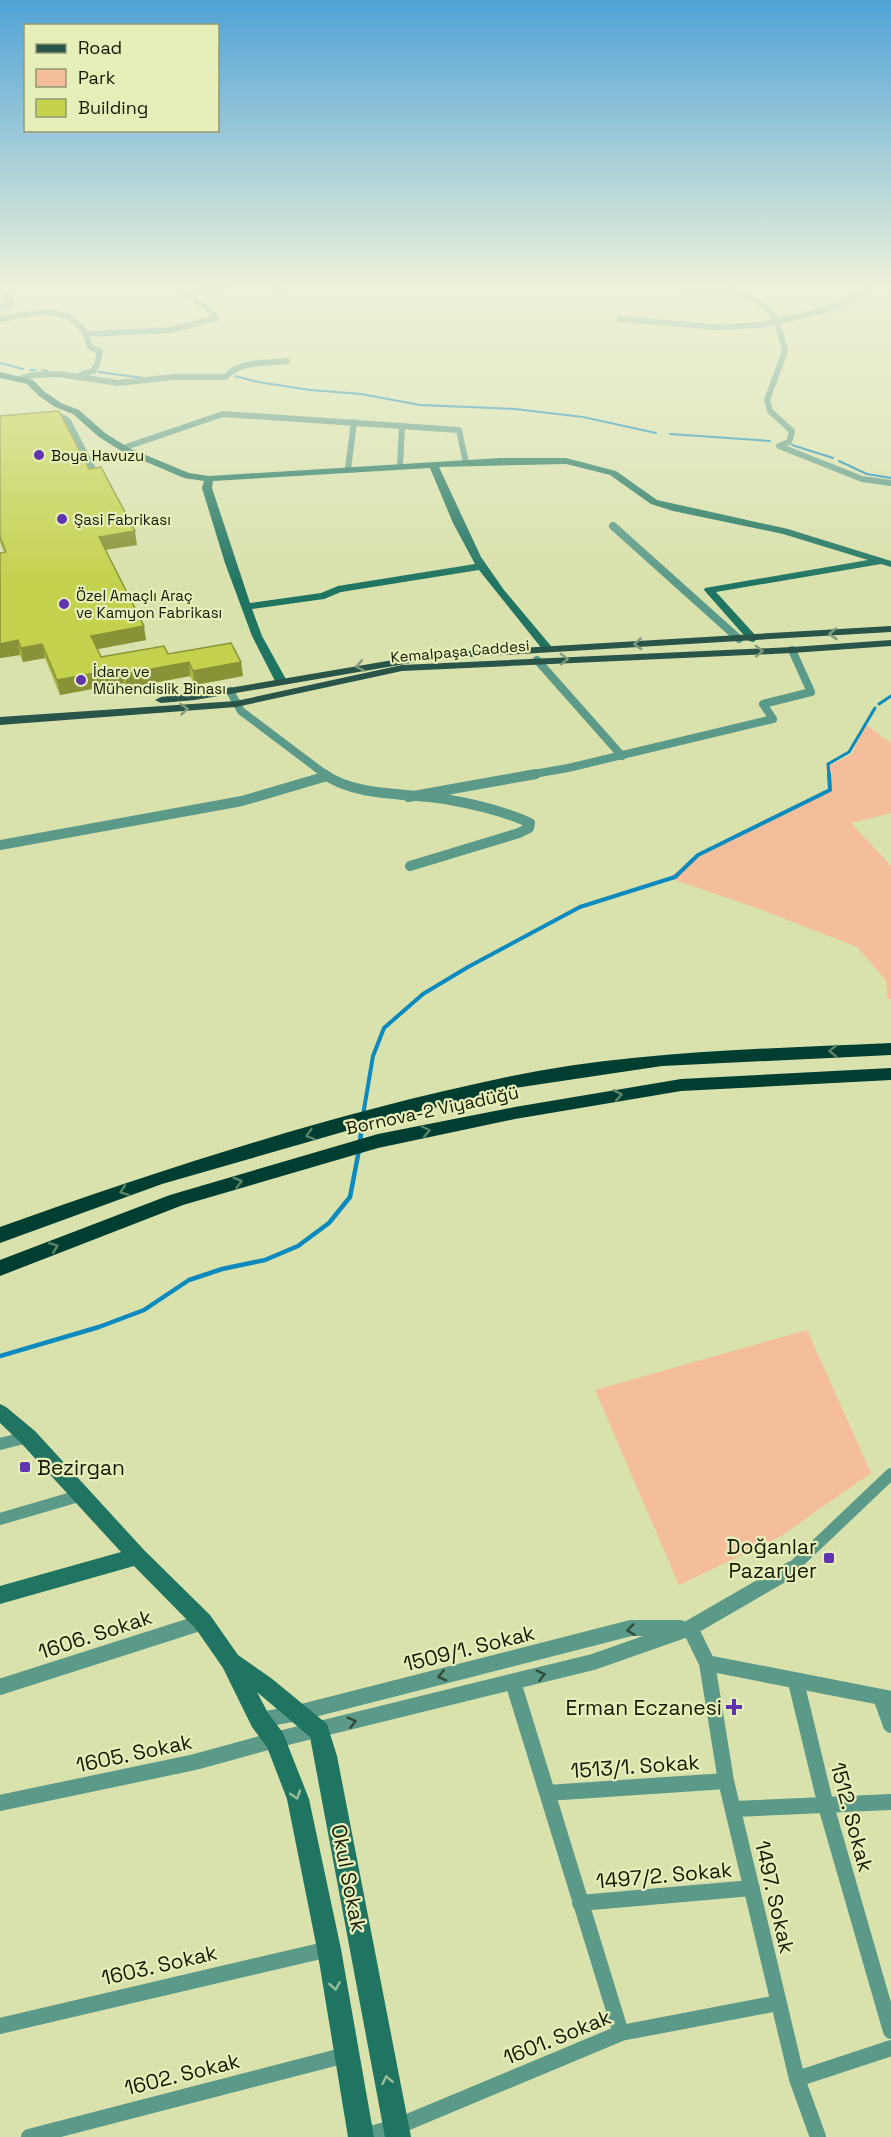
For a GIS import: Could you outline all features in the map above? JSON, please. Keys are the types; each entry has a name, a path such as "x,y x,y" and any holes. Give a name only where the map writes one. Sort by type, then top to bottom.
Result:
{"highway":[{"name":"Bornova-2 Viyadüğü","path":"0,1235 156,1179 367,1118 508,1083 662,1060 891,1049"},
{"name":"Bornova-2 Viyadüğü","path":"0,1268 177,1200 378,1141 515,1113 681,1085 891,1074"}],"main road":[{"name":"Kemalpaşa Caddesi","path":"0,712 118,704 230,691 381,662 434,656 547,648 753,639 891,629"},
{"name":"Kemalpaşa Caddesi","path":"0,721 236,704 402,668 792,650 891,643"}],"street":[{"path":"30,384 58,405 76,412 102,435 123,448 187,476 209,479 348,469 532,460 584,464 613,473 654,502 785,531 886,562"},
{"path":"773,384 767,400 770,411 792,431 791,441 779,446 862,479 891,483"},
{"path":"123,448 223,414 459,430 466,463"},
{"path":"35,420 62,417 68,421 95,473"},
{"path":"348,469 354,422"},
{"path":"400,466 402,426"},
{"path":"433,465 446,498 483,566 500,591 547,648"},
{"path":"209,479 207,488 219,529 257,636 281,681"},
{"path":"613,526 739,639"},
{"path":"753,639 709,590 886,562"},
{"path":"247,607 324,596 338,589 483,566"},
{"path":"408,797 568,768 773,719 763,704 811,692 792,650"},
{"path":"537,660 622,756"},
{"path":"230,691 242,711 332,780 388,795 444,799 518,817 530,823 529,828 519,833 410,866"},
{"path":"0,845 242,801 327,776"},
{"name":"Okul Sokak","path":"0,1412 28,1437 136,1556 203,1622 230,1661 260,1720 275,1740 298,1799 329,1949 361,2137"},
{"path":"0,1444 28,1437"},
{"path":"275,1740 593,1662 690,1628 794,1568 891,1474"},
{"path":"0,1519 82,1495"},
{"path":"0,1595 136,1556"},
{"name":"1606. Sokak","path":"0,1687 203,1622"},
{"name":"1509/1. Sokak","path":"260,1720 298,1713 632,1628 690,1628"},
{"path":"690,1628 707,1663 887,1699 891,1725"},
{"name":"Okul Sokak","path":"230,1661 264,1684 319,1731 326,1756 397,2132"},
{"name":"1497. Sokak","path":"707,1663 726,1780 778,2003 797,2079 818,2137"},
{"path":"513,1682 621,2033"},
{"name":"1512. Sokak","path":"796,1682 826,1806 891,2031"},
{"name":"1605. Sokak","path":"0,1803 195,1762 275,1740"},
{"name":"1513/1. Sokak","path":"547,1793 726,1780"},
{"path":"734,1809 891,1802"},
{"name":"1497/2. Sokak","path":"580,1904 752,1888"},
{"name":"1603. Sokak","path":"0,2026 329,1949"},
{"name":"1601. Sokak","path":"361,2137 397,2132 621,2033 778,2003"},
{"path":"797,2079 891,2048"},
{"name":"1602. Sokak","path":"29,2137 347,2055"}],"green space":[{"path":"865,724 891,743 891,813 851,823 891,866 891,998 888,1000 886,980 857,947 757,908 669,878 689,862 832,791 826,767 852,754"},
{"path":"807,1330 871,1473 781,1536 679,1585 595,1390"}],"building":[{"path":"59,411 89,469 101,467 135,531 99,537 144,626 91,636 101,657 164,646 168,654 231,643 241,662 193,671 189,662 125,674 122,668 57,680 42,644 21,648 18,640 0,644 0,553 6,552 0,536 0,416"}],"waterway":[{"path":"269,384 361,394 420,405 515,409 583,417 656,433"},
{"path":"670,434 770,441"},
{"path":"792,445 833,458"},
{"path":"839,461 867,474 891,478"},
{"path":"879,704 891,696"},
{"path":"829,775 828,764 849,752 875,708"},
{"path":"363,1115 373,1056 384,1028 423,994 468,967 580,907 675,877 698,855 830,790 829,774"},
{"path":"360,1142 362,1124"},
{"path":"0,1356 99,1327 144,1310 189,1280 222,1269 265,1260 298,1246 329,1223 350,1197 359,1150"}],"place":[{"name":"Boya Havuzu","path":"39,455"},
{"name":"Şasi Fabrikası","path":"62,519"},
{"name":"Özel Amaçlı Araç ve Kamyon Fabrikası","path":"64,604"},
{"name":"İdare ve Mühendislik Binası","path":"81,680"},
{"name":"Bezirgan","path":"25,1467"},
{"name":"Doğanlar Pazaryer","path":"829,1558"},
{"name":"Erman Eczanesi","path":"734,1707"}]}
